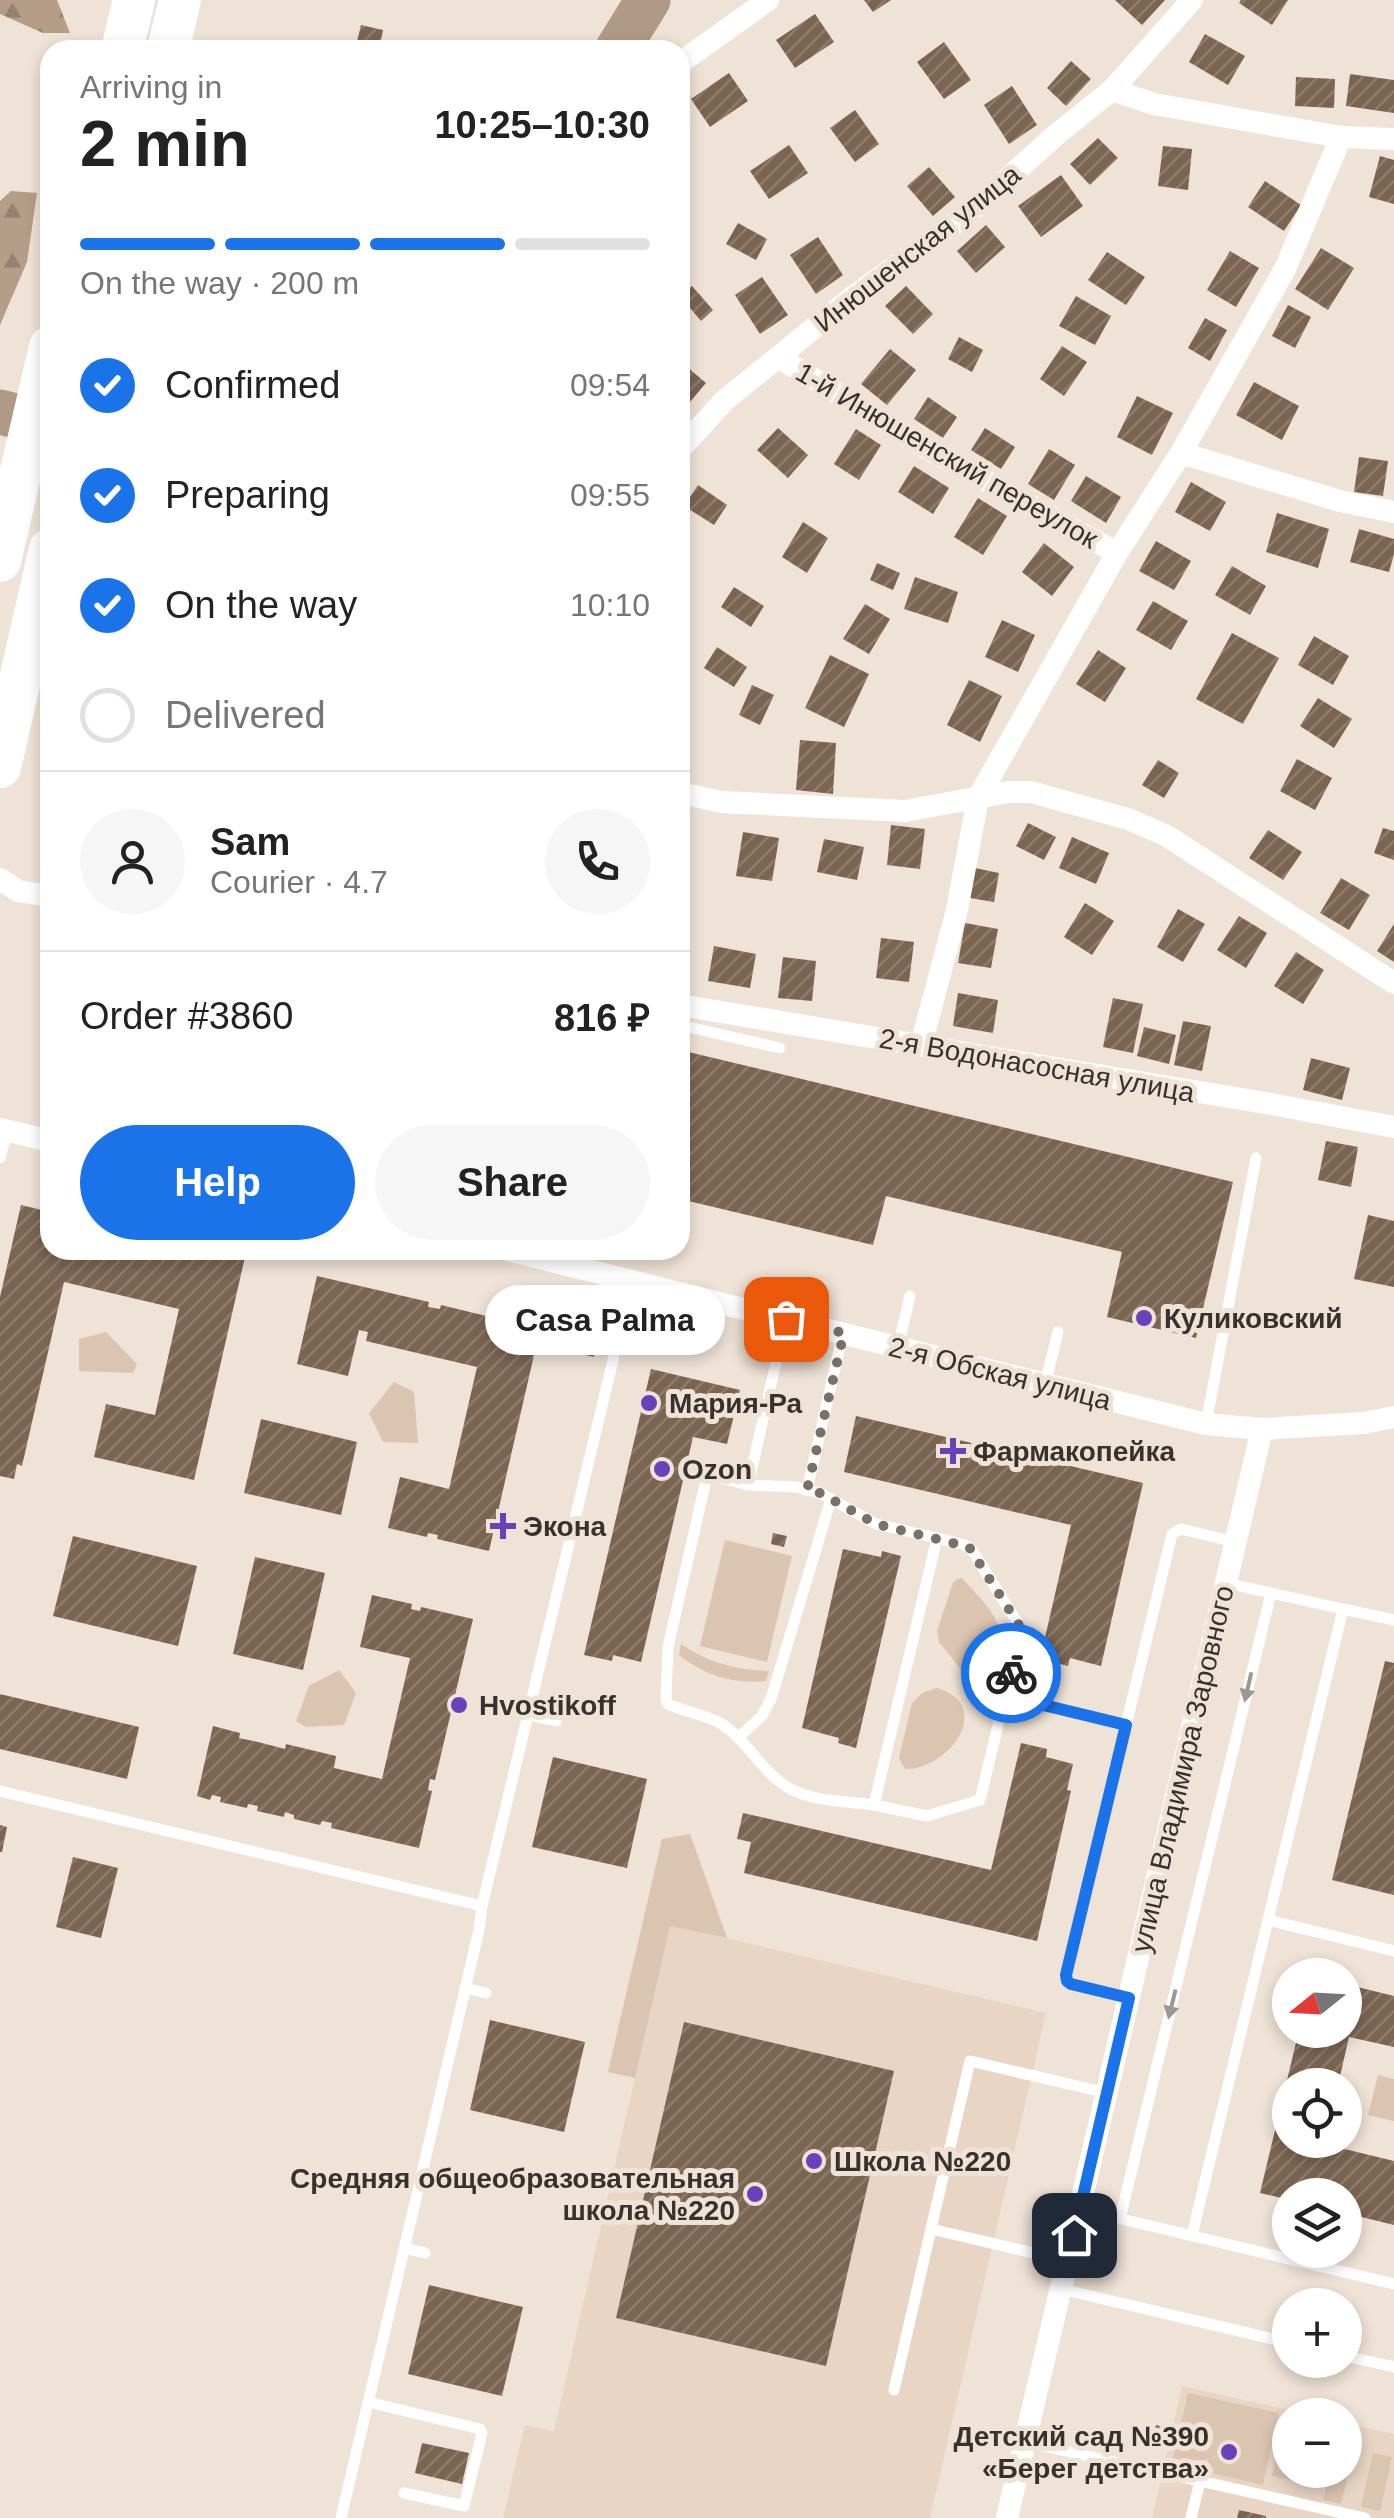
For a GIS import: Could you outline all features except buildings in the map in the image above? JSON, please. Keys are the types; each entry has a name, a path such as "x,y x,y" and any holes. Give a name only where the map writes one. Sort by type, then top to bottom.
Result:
{"highway":[{"path":"124,40 134,0"},
{"path":"170,40 180,0"},
{"path":"0,561 40,389"},
{"path":"0,767 36,658 40,627"}],"street":[{"path":"690,55 768,0"},
{"name":"Инюшенская улица","path":"690,436 725,400 851,298 969,213 1112,90 1192,0"},
{"path":"1112,90 1154,104 1341,137 1394,138"},
{"path":"921,1045 957,910 978,798 1285,269 1341,137"},
{"name":"1-й Инюшенский переулок","path":"778,357 928,449 1117,553"},
{"path":"1181,453 1340,501 1394,512"},
{"path":"690,796 722,802 905,810 1008,792 1032,792 1128,819 1167,836 1394,983"},
{"path":"0,879 18,892 40,895"},
{"name":"2-я Водонасосная улица","path":"690,1007 1394,1127"},
{"path":"3,1130 40,1139"},
{"name":"2-я Обская улица","path":"562,1260 632,1281 1206,1424 1262,1430 1364,1423 1394,1417"},
{"name":"улица Владимира Заровного","path":"1007,2518 1262,1430"}],"lane":[{"path":"690,1027 780,1048"},
{"path":"0,1158 3,1130"},
{"path":"1206,1424 1256,1158"},
{"path":"341,2518 632,1281"},
{"path":"898,1347 910,1296"},
{"path":"748,1485 786,1319"},
{"path":"1044,1384 1058,1332"},
{"path":"807,1490 844,1333"},
{"path":"712,1476 748,1485 796,1486 807,1490 876,1524 965,1545 972,1550 1019,1625 980,1800 927,1816 811,1796 790,1788 766,1770 740,1737 718,1722 668,1703 668,1647 706,1480 712,1476"},
{"path":"740,1737 762,1716 770,1698 831,1499"},
{"path":"1129,1998 1071,1984 1066,1975 1172,1534 1181,1529 1236,1542"},
{"path":"874,1805 936,1538"},
{"path":"1226,1583 1394,1620"},
{"path":"1120,2218 1271,1593"},
{"path":"1192,2236 1342,1609"},
{"path":"1006,1696 1126,1725"},
{"path":"530,1715 556,1722"},
{"path":"0,1791 482,1906"},
{"path":"1268,1920 1394,1951"},
{"path":"466,1988 486,1993"},
{"path":"894,2390 970,2061 1106,2093"},
{"path":"1080,2208 1394,2284"},
{"path":"931,2229 1068,2261"},
{"path":"404,2248 425,2253"},
{"path":"1061,2289 1272,2339"},
{"path":"1362,2360 1394,2367"},
{"path":"368,2402 480,2430 482,2434 464,2506 404,2493"},
{"path":"1025,2442 1365,2518"},
{"path":"1191,2518 1200,2481"}],"shaded area":[{"path":"106,1332 137,1364 133,1373 79,1371 79,1339"},
{"path":"394,1382 414,1392 418,1443 383,1442 369,1413"},
{"path":"725,1540 792,1556 767,1662 700,1646"},
{"path":"962,1578 996,1620 999,1637 971,1682 939,1642 937,1631 953,1583"},
{"path":"681,1644 723,1664 769,1671 766,1681 731,1680 709,1673 679,1655"},
{"path":"339,1670 356,1693 344,1725 306,1727 296,1721 309,1686"},
{"path":"937,1688 954,1697 963,1708 959,1736 936,1759 921,1767 905,1769 899,1758 912,1703 922,1693"},
{"path":"690,1834 727,1938 670,1926 635,2078 608,2072 662,1839"},
{"name":"Школа №220","path":"670,1925 1046,2013 930,2518 503,2518 525,2425 554,2431"},
{"path":"1378,2075 1394,2079 1394,2121 1368,2115"},
{"name":"Детский сад №390 «Берег детства»","path":"1182,2386 1272,2406 1272,2488 1362,2488 1362,2427 1394,2434 1394,2518 1152,2518"},
{"path":"1188,2393 1272,2411 1272,2444 1263,2485 1172,2464"},
{"path":"1373,2453 1392,2457 1380,2511 1361,2507"},
{"path":"1326,2488 1345,2488 1341,2504 1323,2500"}],"green space":[{"path":"0,0 57,0 70,33 43,33 0,14"},
{"path":"11,191 37,193 27,262 0,325 0,201"}],"waterway":[{"path":"623,40 648,0"},
{"path":"0,412 40,422"}],"way so far":[{"path":"786,1319 844,1333 807,1490 820,1493 876,1524 969,1547 1019,1625 1011,1673"}],"place":[{"name":"Куликовский","path":"1144,1318"},
{"name":"Casa Palma","path":"786,1319"},
{"name":"Мария-Ра","path":"649,1403"},
{"name":"Фармакопейка","path":"953,1451"},
{"name":"Ozon","path":"662,1469"},
{"name":"Экона","path":"503,1526"},
{"name":"Hvostikoff","path":"459,1705"},
{"name":"Школа №220","path":"814,2161"},
{"name":"Средняя общеобразовательная школа №220","path":"755,2194"},
{"name":"Детский сад №390 «Берег детства»","path":"1229,2452"}],"route":[{"path":"1011,1673 1006,1696 1126,1725 1066,1975 1071,1984 1129,1998 1074,2235"}]}
